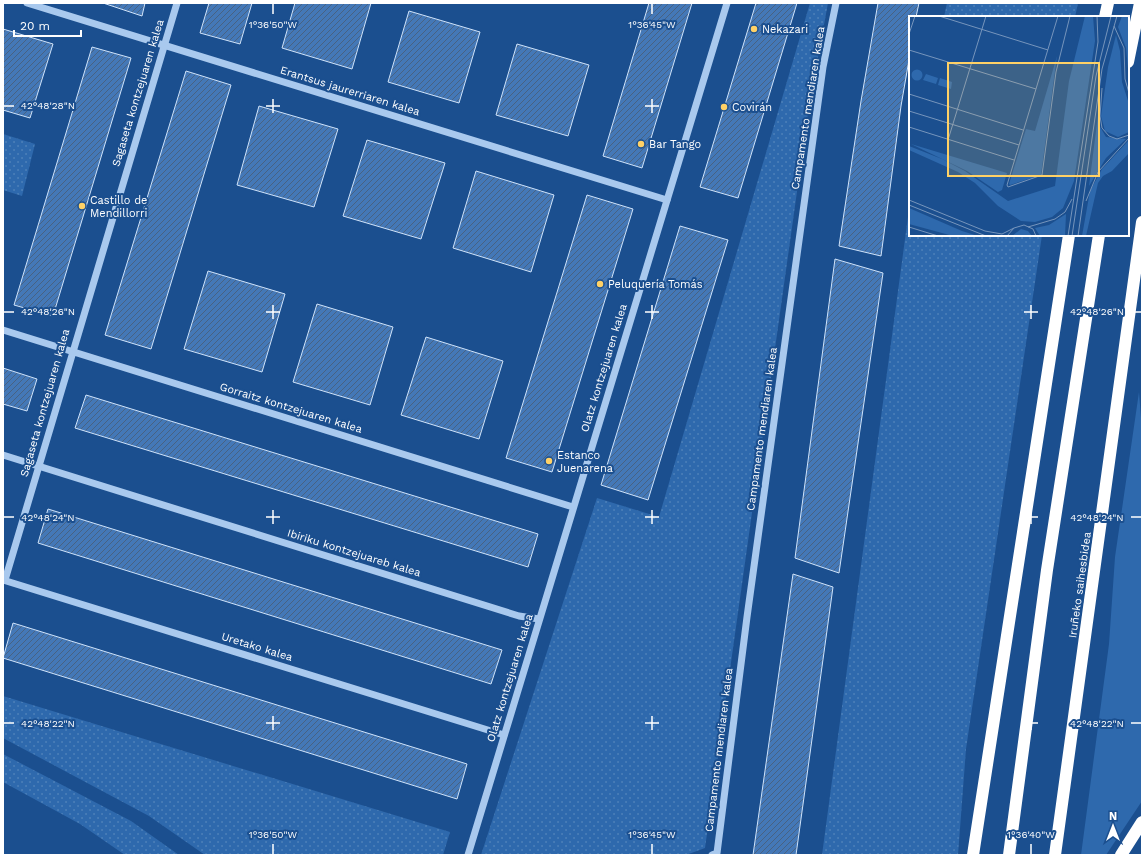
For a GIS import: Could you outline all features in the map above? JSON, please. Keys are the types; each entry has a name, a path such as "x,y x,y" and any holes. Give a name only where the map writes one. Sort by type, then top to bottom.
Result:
{"highway":[{"path":"1105,16 1108,3"},
{"path":"1129,57 1140,3"},
{"name":"Iruñeko saihesbidea","path":"1055,855 1142,222"},
{"path":"973,855 1069,236"},
{"path":"1009,855 1048,570 1099,236"},
{"path":"1121,855 1142,822"}],"street":[{"name":"Erantsus jaurerriaren kalea","path":"27,3 667,200"},
{"name":"Sagaseta kontzejuaren kalea","path":"4,580 177,3"},
{"name":"Olatz kontzejuaren kalea","path":"468,855 727,3"},
{"name":"Campamento mendiaren kalea","path":"712,855 717,853 752,578 823,67 836,3"},
{"name":"Gorraitz kontzejuaren kalea","path":"3,330 72,350 573,507"},
{"name":"Ibiriku kontzejuareb kalea","path":"3,456 511,614 539,619"},
{"name":"Uretako kalea","path":"4,580 504,735"}],"shaded area":[{"path":"810,3 828,3 809,106 705,848 686,855 481,855 597,498 659,517"},
{"path":"947,3 1078,3 1075,16 944,16"},
{"path":"3,134 35,144 22,196 3,190"},
{"path":"909,209 909,236 1042,236 966,749 958,855 822,855"},
{"path":"1139,392 1142,431 1142,801 1106,855 1081,855 1109,644 1115,557"},
{"path":"3,696 450,832 443,855 205,855 149,816 3,738"},
{"path":"3,754 131,821 179,855 125,855 80,824 3,782"}],"building":[{"path":"103,3 145,3 142,16"},
{"path":"209,3 252,3 240,44 200,33"},
{"path":"295,3 371,3 352,69 282,48"},
{"path":"649,3 692,3 642,168 603,156"},
{"path":"756,3 797,3 738,198 700,187"},
{"path":"878,3 919,3 916,16 909,16 909,60 901,106 881,256 839,246 861,101"},
{"path":"409,11 480,32 459,103 388,82"},
{"path":"3,29 53,44 30,118 3,110"},
{"path":"517,44 589,65 568,136 496,115"},
{"path":"92,47 131,58 53,316 14,305"},
{"path":"186,71 231,85 151,349 105,335"},
{"path":"259,106 338,129 314,207 237,185"},
{"path":"367,140 445,163 421,239 343,216"},
{"path":"476,171 554,195 531,272 453,248"},
{"path":"587,195 633,209 552,472 506,458"},
{"path":"680,226 728,240 648,500 601,485"},
{"path":"835,259 883,273 839,573 795,558"},
{"path":"208,271 285,294 262,372 184,349"},
{"path":"317,304 393,327 370,405 293,382"},
{"path":"426,337 503,361 479,439 401,415"},
{"path":"3,368 37,379 27,411 3,404"},
{"path":"86,395 538,534 528,567 75,428"},
{"path":"48,509 502,650 491,684 38,543"},
{"path":"793,574 833,587 796,855 753,855"},
{"path":"13,623 467,764 457,799 3,658"}],"place":[{"name":"Nekazari","path":"754,29"},
{"name":"Covirán","path":"724,107"},
{"name":"Bar Tango","path":"641,144"},
{"name":"Castillo de Mendillorri","path":"82,206"},
{"name":"Peluquería Tomás","path":"600,284"},
{"name":"Estanco Juenarena","path":"549,461"}]}
